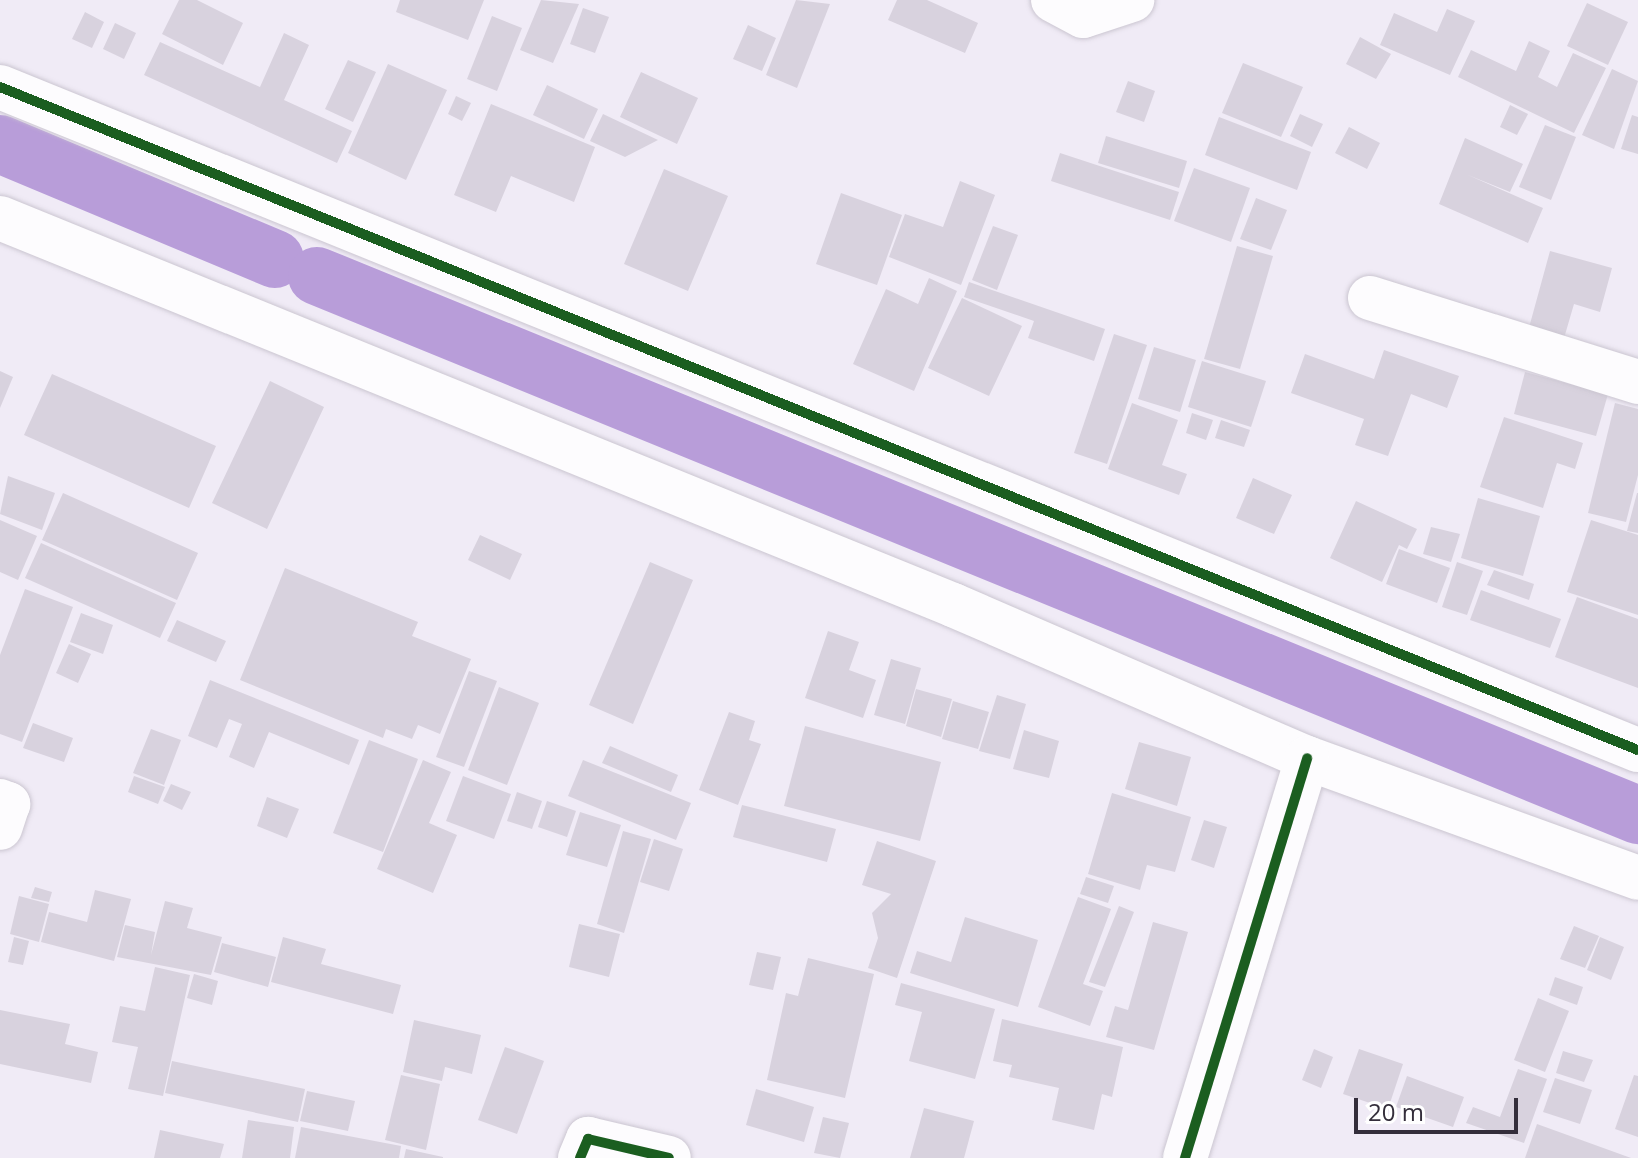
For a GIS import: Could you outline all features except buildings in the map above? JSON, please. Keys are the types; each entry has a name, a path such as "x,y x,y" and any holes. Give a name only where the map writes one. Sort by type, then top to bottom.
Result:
{"street":[{"path":"1053,0 1083,16 1132,0"},
{"path":"0,87 1638,750"},
{"path":"0,218 953,605 1307,758 1638,878"},
{"path":"1370,298 1638,382"},
{"path":"1185,1158 1307,758"},
{"path":"0,801 8,804 0,828"},
{"path":"580,1158 588,1139 669,1158"}],"waterway":[{"path":"0,144 275,259"},
{"path":"317,276 1638,815"}],"cycle path":[{"path":"0,87 1638,750"},
{"path":"1185,1158 1307,758"},
{"path":"580,1158 588,1139 669,1158"}]}
